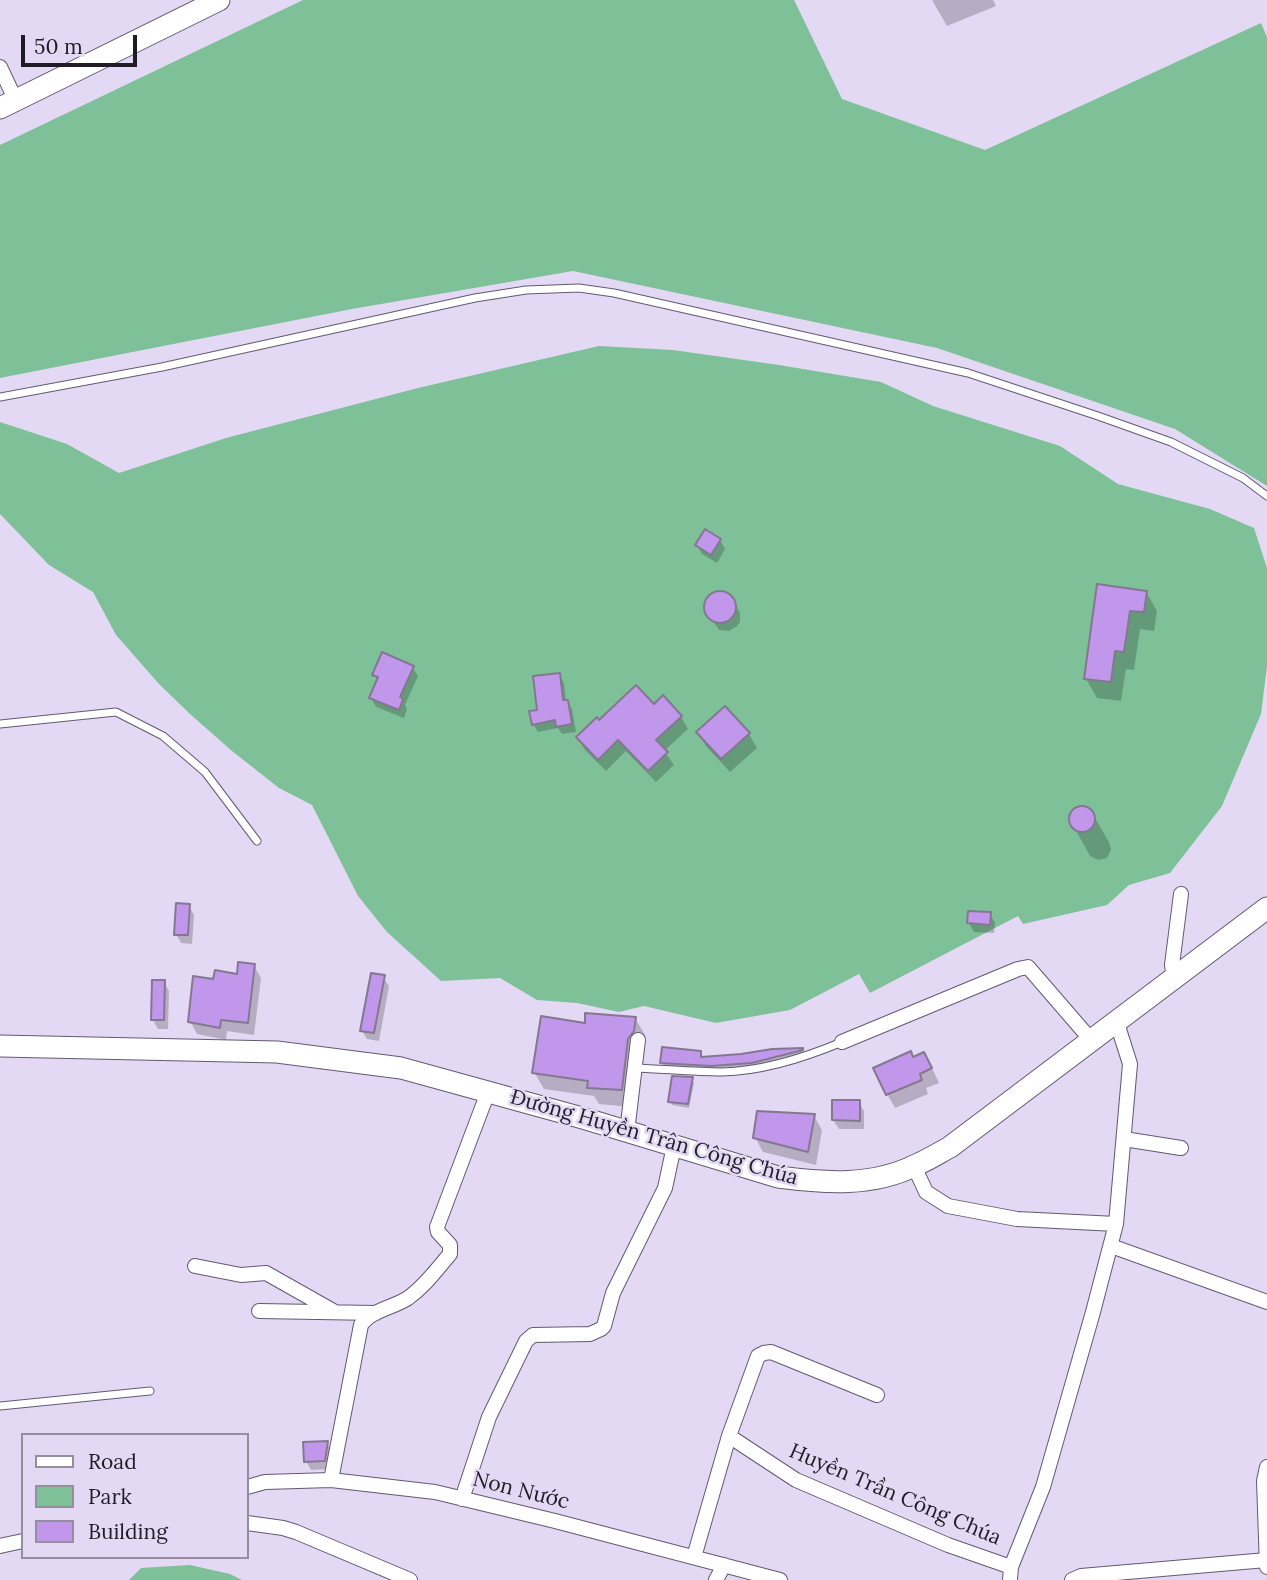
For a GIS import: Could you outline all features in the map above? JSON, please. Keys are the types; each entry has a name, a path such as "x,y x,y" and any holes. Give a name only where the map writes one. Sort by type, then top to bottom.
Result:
{"street":[{"path":"0,67 8,104 219,0"},
{"path":"1174,979 1172,965 1181,894"},
{"name":"Đường Huyền Trân Công Chúa","path":"0,1046 277,1052 401,1068 778,1177 862,1182 914,1167 950,1147 1267,908"},
{"path":"842,1042 1028,967 1092,1041"},
{"path":"1010,1573 1043,1487 1116,1224 1130,1064 1117,1023"},
{"path":"627,1132 638,1040"},
{"path":"331,1480 361,1325 368,1317 408,1298 425,1284 450,1254 450,1245 438,1232 437,1227 488,1092"},
{"path":"1124,1139 1181,1148"},
{"path":"462,1499 489,1416 526,1341 533,1335 590,1334 604,1326 613,1293 665,1188 674,1146"},
{"path":"914,1167 926,1192 948,1206 1017,1219 1116,1224"},
{"path":"1111,1246 1267,1302"},
{"path":"195,1266 242,1275 266,1273 335,1312"},
{"path":"259,1311 376,1313"},
{"path":"694,1557 729,1436 758,1356 771,1352 877,1395"},
{"name":"Huyền Trần Công Chúa","path":"729,1436 796,1480 1010,1573"},
{"path":"1267,1467 1264,1481 1267,1569"},
{"name":"Non Nước","path":"248,1487 265,1482 331,1480 435,1492 780,1580"},
{"path":"248,1522 296,1532 410,1580"},
{"path":"0,1546 21,1541"},
{"path":"1072,1580 1081,1576 1266,1560"},
{"path":"716,1580 724,1565"}],"lane":[{"path":"0,397 162,367 475,298 526,290 579,288 614,293 968,373 1171,442 1243,478 1267,496"},
{"path":"0,724 116,712 163,736 205,772 257,841"},
{"path":"635,1068 724,1072 757,1069 809,1056 842,1042"},
{"path":"0,1406 150,1391"}],"green space":[{"path":"303,0 794,0 842,99 985,150 1261,23 1267,37 1267,486 1175,429 937,348 573,271 352,309 0,378 0,145"},
{"path":"599,346 673,350 881,382 933,406 1060,446 1118,484 1210,509 1254,528 1267,568 1267,666 1261,714 1222,806 1170,873 1129,885 1107,905 1023,924 1018,916 870,993 859,974 790,1010 716,1023 644,1006 619,1012 577,1003 537,1000 500,978 441,981 387,932 358,896 312,805 279,788 190,714 159,684 116,635 93,592 49,565 0,514 0,422 67,444 119,473 226,438 418,388"},
{"path":"190,1565 230,1574 242,1580 129,1580 141,1568"}],"building":[{"path":"705,529 721,539 711,555 695,545"},
{"path":"1097,584 1147,591 1144,612 1130,611 1124,652 1115,651 1111,682 1084,679"},
{"path":"720,591 731,596 736,607 731,618 720,623 709,618 704,607 709,596"},
{"path":"382,652 414,666 400,697 403,699 399,710 369,698 378,677 372,675"},
{"path":"560,673 563,700 568,700 572,724 556,727 555,720 532,725 529,711 537,710 533,676"},
{"path":"636,685 654,704 663,695 682,716 656,740 668,752 648,771 618,740 598,760 576,737 597,717 599,720"},
{"path":"725,706 750,733 721,759 696,732"},
{"path":"1082,806 1091,810 1095,819 1091,828 1082,832 1073,828 1069,819 1073,810"},
{"path":"176,903 190,904 188,935 174,935"},
{"path":"968,911 991,912 990,925 967,923"},
{"path":"238,962 255,964 248,1023 221,1020 220,1028 188,1022 193,976 213,979 215,970 237,974"},
{"path":"371,973 385,975 374,1033 360,1031"},
{"path":"152,980 165,980 164,1020 151,1020"},
{"path":"585,1013 636,1017 634,1031 628,1039 622,1090 587,1088 588,1081 532,1073 541,1016 585,1023"},
{"path":"662,1047 701,1051 701,1057 772,1049 803,1050 752,1063 711,1066 660,1063"},
{"path":"911,1051 913,1057 924,1052 932,1068 920,1074 922,1080 886,1095 873,1068"},
{"path":"672,1076 693,1077 688,1104 668,1102"},
{"path":"832,1100 860,1100 860,1121 832,1120"},
{"path":"757,1111 815,1114 808,1152 753,1138"},
{"path":"328,1441 325,1461 304,1462 303,1442"}]}
